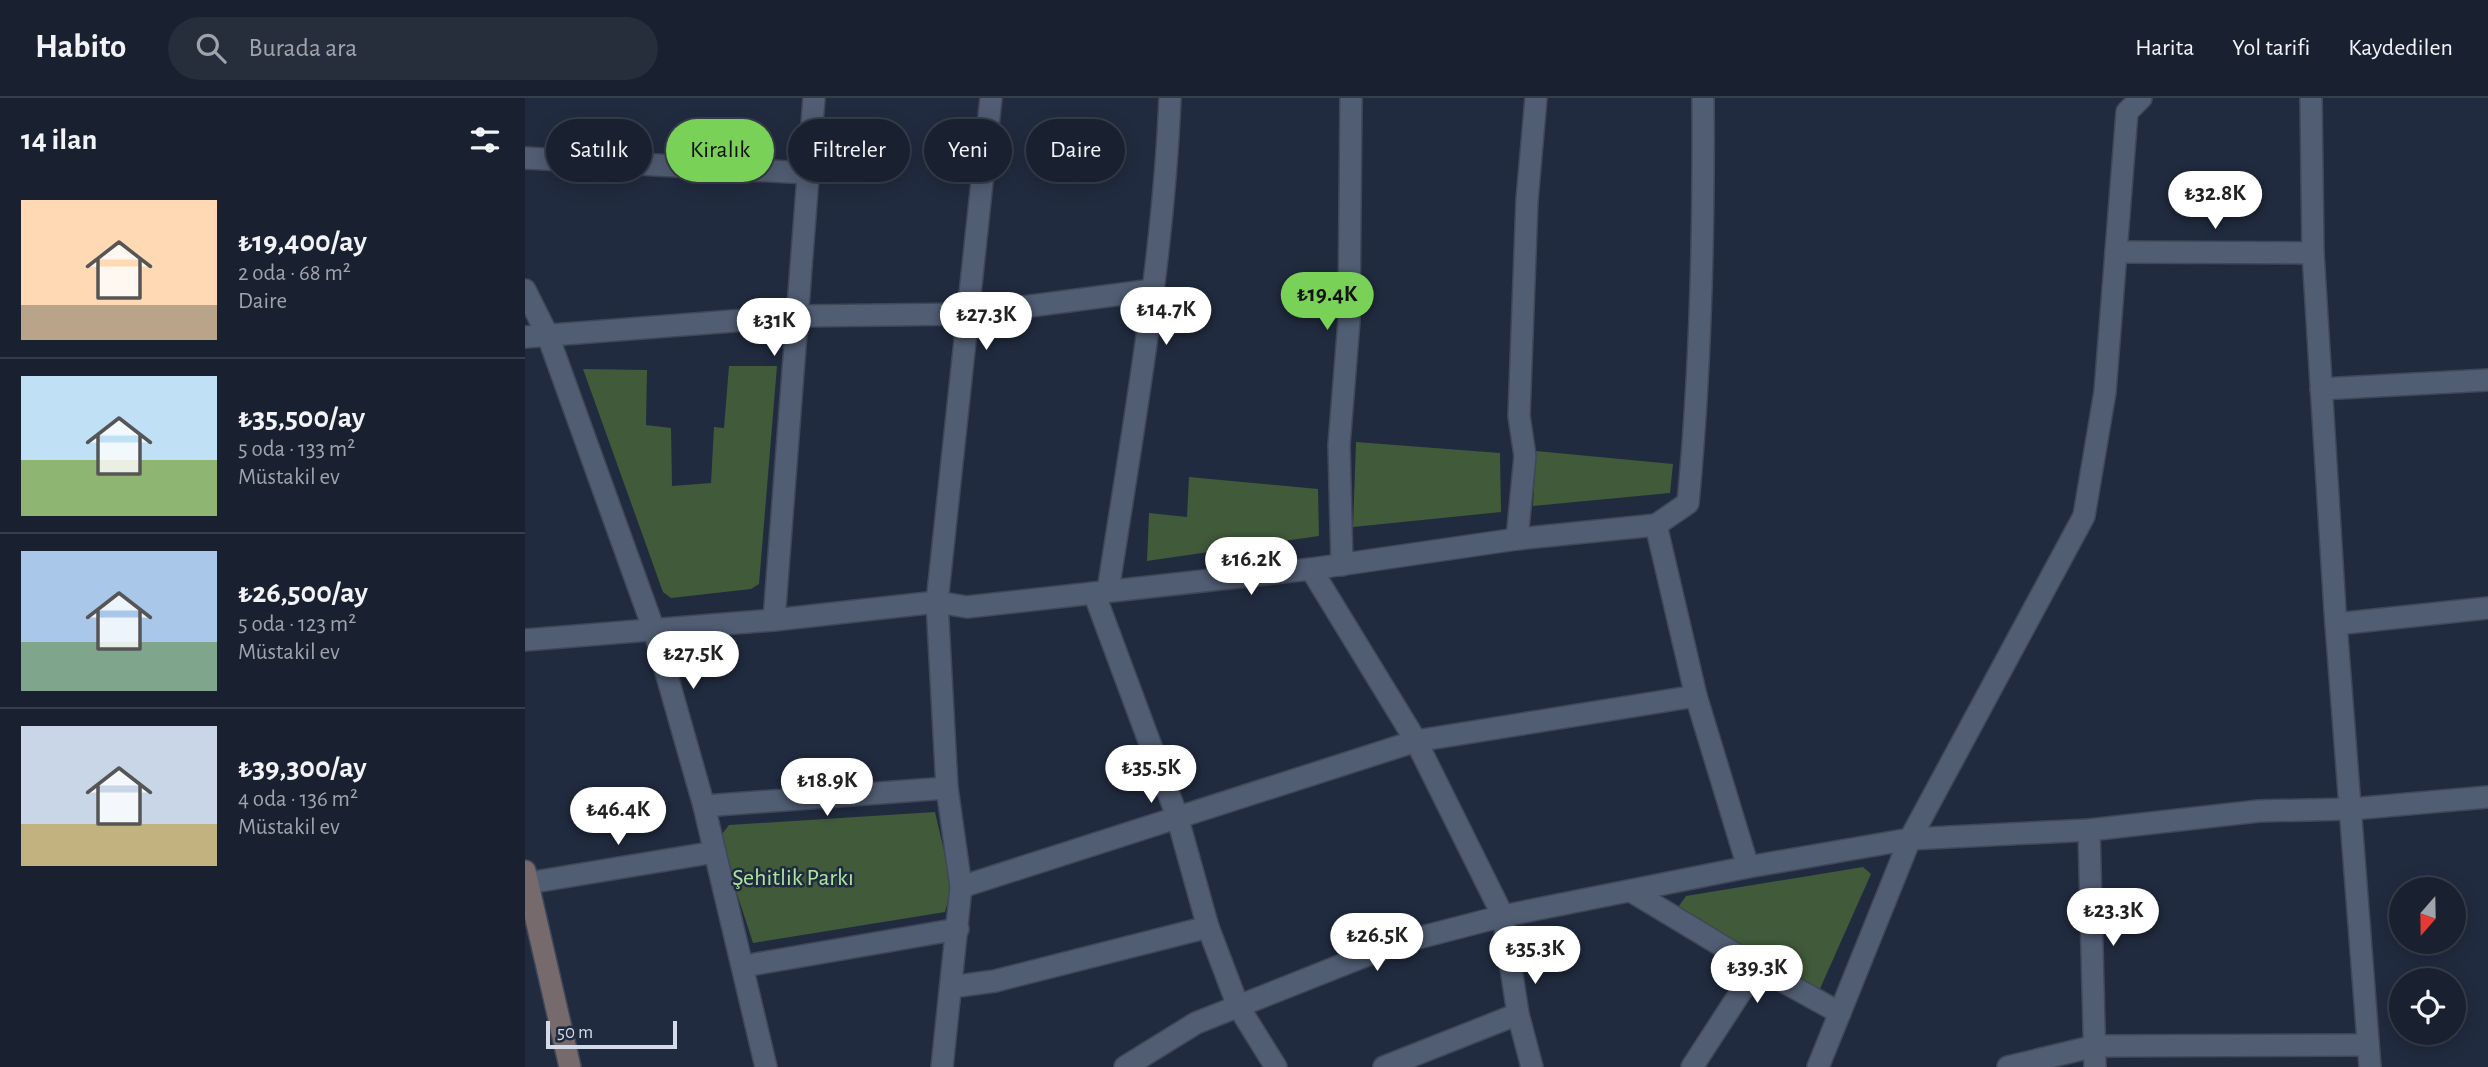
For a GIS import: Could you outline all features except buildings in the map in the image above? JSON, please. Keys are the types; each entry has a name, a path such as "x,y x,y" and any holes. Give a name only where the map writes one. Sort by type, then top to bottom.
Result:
{"street":[{"path":"812,119 814,98"},
{"path":"941,1067 961,887 947,788 937,602 991,98"},
{"path":"1170,98 1167,173 1153,290 1101,592 1177,816 1208,927 1238,1006 1276,1067"},
{"path":"1342,565 1339,445 1349,321 1351,98"},
{"path":"1517,539 1525,456 1519,416 1527,200 1536,98"},
{"path":"525,640 773,620 937,602 967,607 1311,569 1517,539 1656,525 1688,503 1696,418 1704,260 1703,98"},
{"path":"1824,1067 1840,1013 1910,839 2084,516 2105,392 2127,112 2141,98"},
{"path":"2311,98 2313,253 2321,389 2370,1067"},
{"path":"525,158 788,172"},
{"path":"773,620 807,182"},
{"path":"2116,251 2313,253"},
{"path":"525,290 548,336 654,630 704,806 766,1067"},
{"path":"525,337 798,316 969,314 1153,290"},
{"path":"2321,389 2488,380"},
{"path":"1656,525 1696,696 1748,867"},
{"path":"1311,569 1416,741 1503,916 1529,1066"},
{"path":"2336,624 2488,608"},
{"path":"961,887 1416,741 1696,696"},
{"path":"704,806 947,788"},
{"path":"1125,1067 1196,1023 1395,944 1503,916 1748,867 1910,839 2089,830 2259,811 2351,809 2488,797"},
{"path":"2089,830 2095,1056"},
{"path":"570,1067 527,877 715,852"},
{"path":"1631,891 1757,967 1840,1013"},
{"path":"951,987 1008,978 1208,927"},
{"path":"744,966 958,929"},
{"path":"1692,1067 1757,967"},
{"path":"1384,1067 1518,1014"},
{"path":"2008,1067 2095,1056 2368,1045"}],"green space":[{"path":"729,366 777,366 759,584 751,589 671,598 663,592 583,369 647,370 646,425 671,428 672,486 711,483 714,427 724,428"},
{"path":"1356,442 1500,453 1501,512 1353,527"},
{"path":"1536,451 1673,464 1670,493 1533,506"},
{"path":"1189,477 1318,489 1319,536 1147,561 1149,513 1187,517"},
{"name":"Şehitlik Parkı","path":"935,812 952,885 945,912 753,943 719,838 729,825"},
{"path":"1863,867 1871,874 1819,991 1676,910 1686,896"}]}
